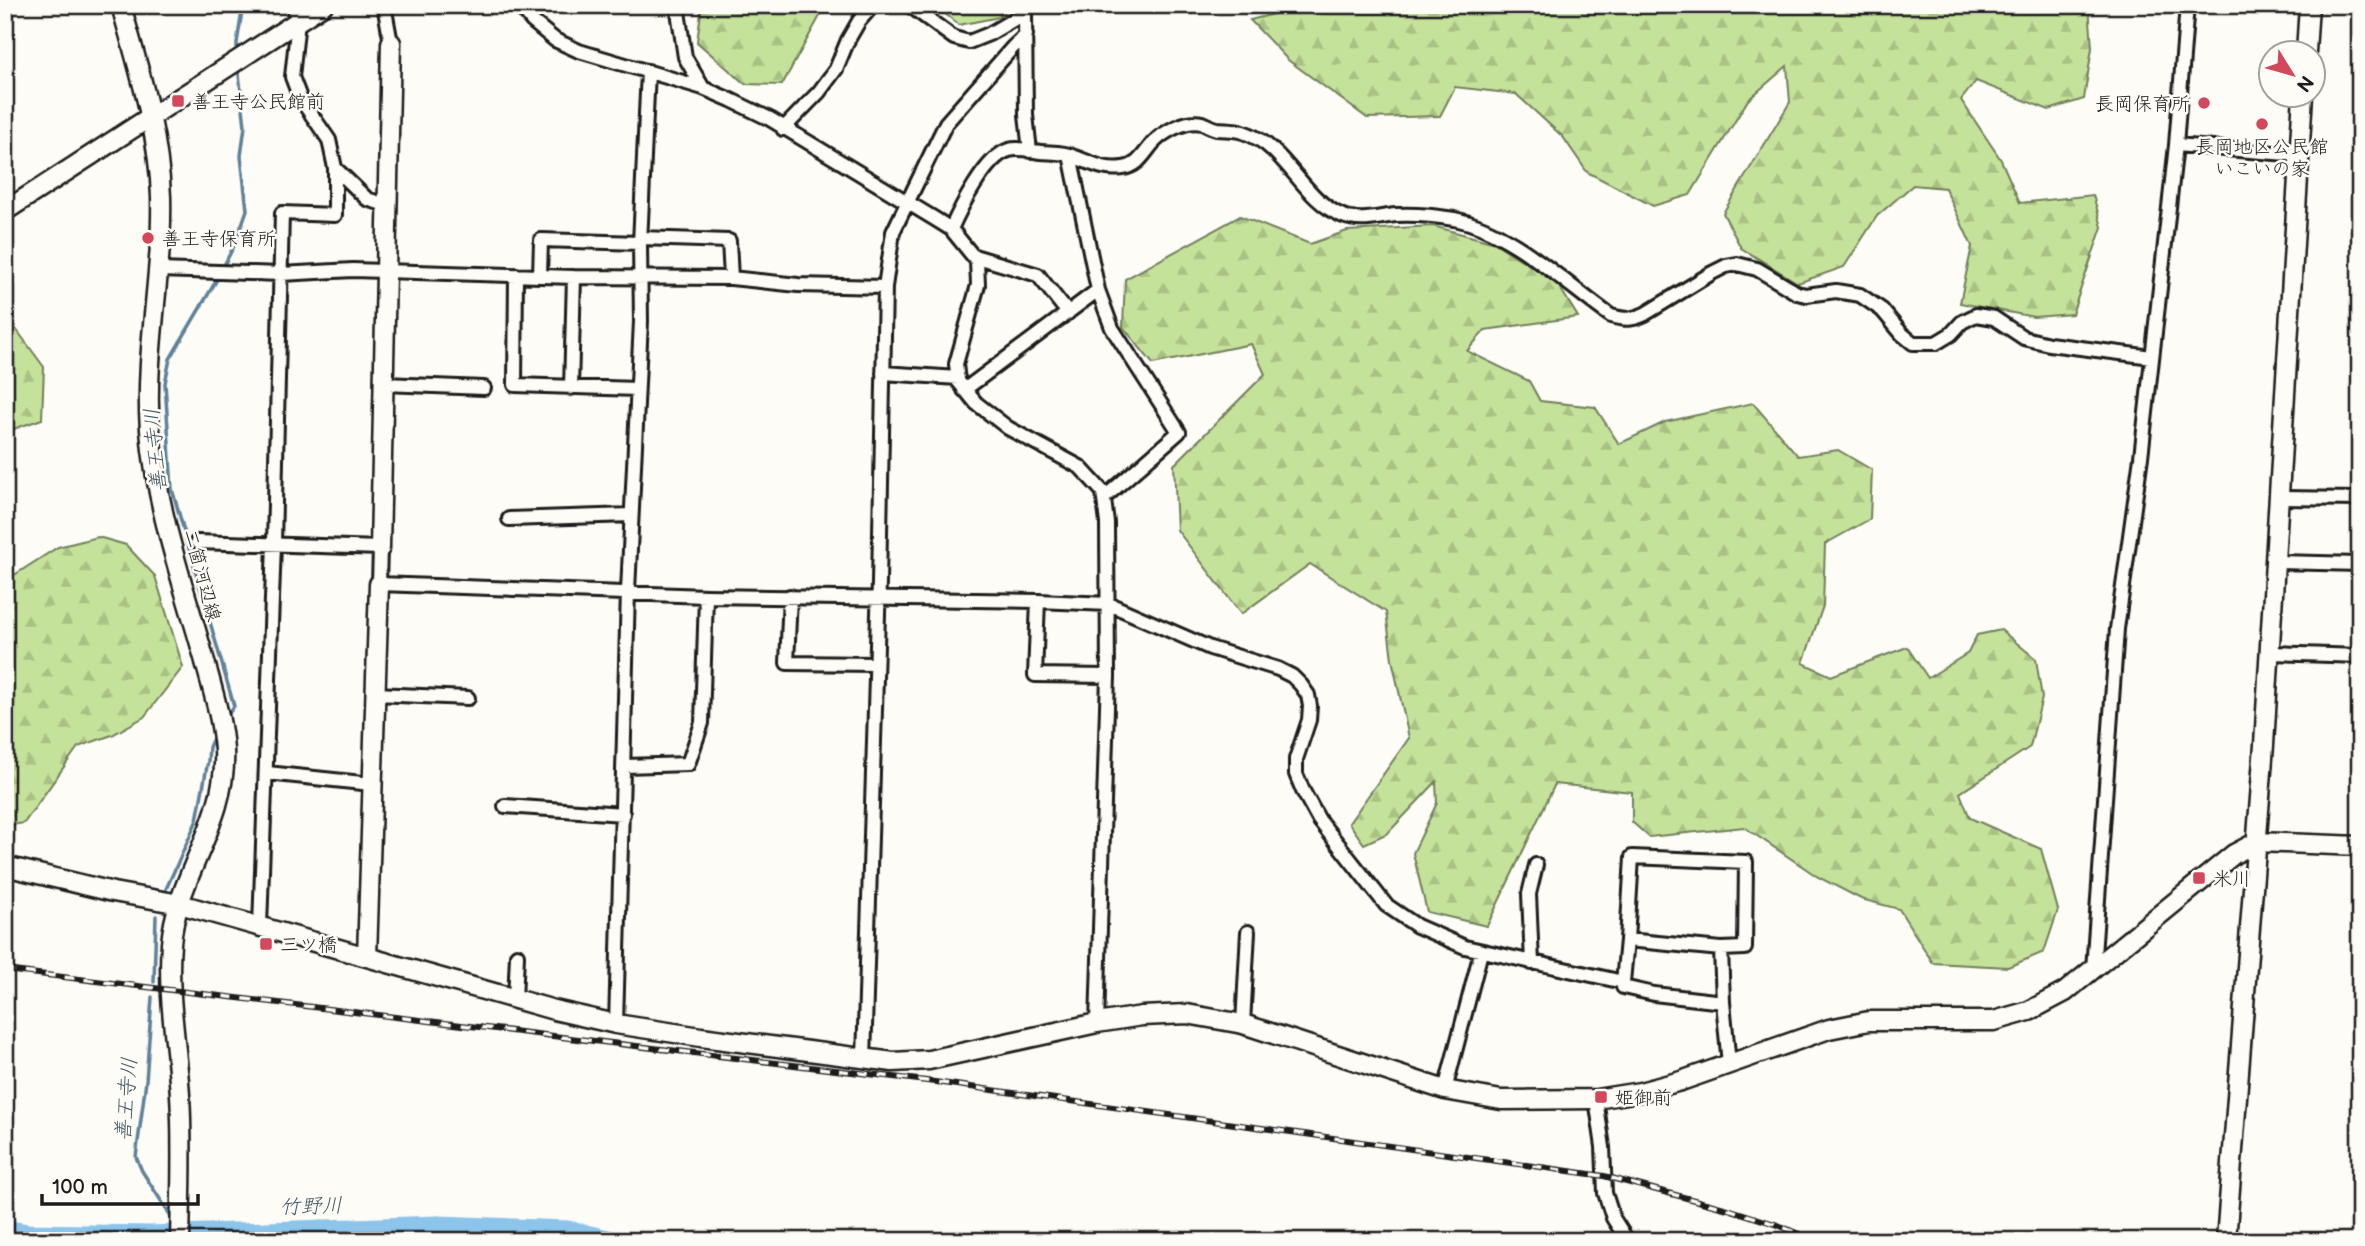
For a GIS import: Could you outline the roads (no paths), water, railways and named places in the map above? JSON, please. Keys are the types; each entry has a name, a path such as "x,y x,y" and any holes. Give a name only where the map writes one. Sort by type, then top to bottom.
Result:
{"street":[{"name":"二箇河辺線","path":"121,5 151,115 161,197 159,271 150,393 150,429 155,467 162,508 218,711 225,755 219,801 180,904 171,943 170,971 181,1108 180,1241"},
{"path":"5,211 237,59 295,13 323,5"},
{"path":"367,957 389,206 391,43 384,5"},
{"path":"519,5 532,21 555,40 579,51 704,88 770,120 951,229 977,261 978,285 956,364 961,384 976,403 1008,428 1080,467 1103,492 1104,498 1109,604 1097,1023"},
{"path":"677,5 685,57 704,88"},
{"path":"783,129 819,92 835,69 854,31 873,5"},
{"path":"909,5 954,38 969,41 989,34 1025,13 1026,115 1030,151"},
{"path":"2307,38 2309,5"},
{"path":"2093,970 2117,629 2141,457 2176,145 2185,6"},
{"path":"260,926 267,773 282,213 335,215 335,168 329,140 300,98 292,77 295,13"},
{"path":"864,1059 885,287 893,232 946,123 1026,35"},
{"path":"616,1024 628,591 648,71"},
{"path":"2226,1241 2270,653 2302,108"},
{"path":"951,229 967,194 991,164 1007,150 1070,155 1103,169 1125,168 1143,158 1154,142 1169,131 1188,124 1201,123 1212,129 1240,131 1268,146 1325,206 1344,216 1362,220 1396,215 1424,216 1477,225 1512,244 1611,316 1624,320 1645,314 1712,273 1737,264 1757,269 1797,293 1806,295 1836,291 1860,295 1882,310 1913,343 1936,343 1951,334 1962,321 1976,315 1994,318 2024,338 2049,344 2152,357"},
{"path":"2176,145 2299,155"},
{"path":"1070,155 1098,290 1112,328 1179,432 1104,498"},
{"path":"335,168 367,199 389,206"},
{"path":"540,276 541,240 729,241 731,278"},
{"path":"974,256 1038,275 1068,313"},
{"path":"159,271 281,274 353,270 574,277 731,278 798,285 885,287"},
{"path":"516,275 515,385 637,389"},
{"path":"570,388 574,277"},
{"path":"883,373 961,384 1098,290"},
{"path":"384,384 484,387"},
{"path":"2280,498 2360,499"},
{"path":"509,519 631,515"},
{"path":"198,542 380,548"},
{"path":"2276,562 2360,564"},
{"path":"379,584 628,591 706,596 1109,604 1210,648 1256,660 1292,676 1308,695 1310,706 1309,720 1296,759 1296,774 1314,812 1386,905 1441,938 1481,952 1623,982"},
{"path":"625,766 688,764 702,723 706,596"},
{"path":"790,596 787,663 875,664"},
{"path":"1038,601 1035,675 1108,676"},
{"path":"2270,653 2360,656"},
{"path":"375,694 468,698"},
{"path":"267,773 372,784"},
{"path":"505,806 623,814"},
{"path":"5,866 113,892 180,904 515,1000 616,1024 893,1062 929,1060 1097,1023 1187,1014 1243,1024 1445,1090 1501,1100 1596,1099 1640,1092 1829,1029 1869,1021 1994,1021 2029,1011 2065,992 2234,854 2257,842 2360,846"},
{"path":"1627,940 1721,949 1745,948 1746,862 1632,857 1623,987 1654,994 1723,1002"},
{"path":"1532,963 1529,894 1536,865"},
{"path":"1243,1024 1248,932"},
{"path":"1721,949 1729,1064"},
{"path":"1445,1090 1481,952"},
{"path":"515,1000 517,955"},
{"path":"1596,1099 1603,1147 1605,1193 1614,1218 1625,1237"}],"waterway":[{"name":"善王寺川","path":"237,55 243,5"},
{"name":"善王寺川","path":"222,269 235,244 247,210 241,156 245,126 238,66"},
{"name":"善王寺川","path":"219,276 170,359 165,383 172,489 234,706 227,716"},
{"name":"善王寺川","path":"166,889 197,820 209,747 215,734"},
{"name":"善王寺川","path":"154,982 156,916"},
{"name":"善王寺川","path":"152,997 146,1081 136,1157 174,1221"},
{"path":"410,1241 437,1225"},
{"name":"竹野川","path":"5,1229 28,1233 149,1235 438,1225 568,1230 617,1241"},
{"path":"16,1241 28,1233"}],"railway":[{"path":"5,970 935,1082 1604,1176 1728,1209 1778,1225 1815,1241"}],"place":[{"name":"善王寺公民館前","path":"178,101"},
{"name":"長岡保育所","path":"2204,103"},
{"name":"長岡地区公民館 いこいの家","path":"2262,124"},
{"name":"善王寺保育所","path":"148,238"},
{"name":"米川","path":"2199,878"},
{"name":"三ツ橋","path":"266,944"},
{"name":"姫御前","path":"1601,1097"}]}
